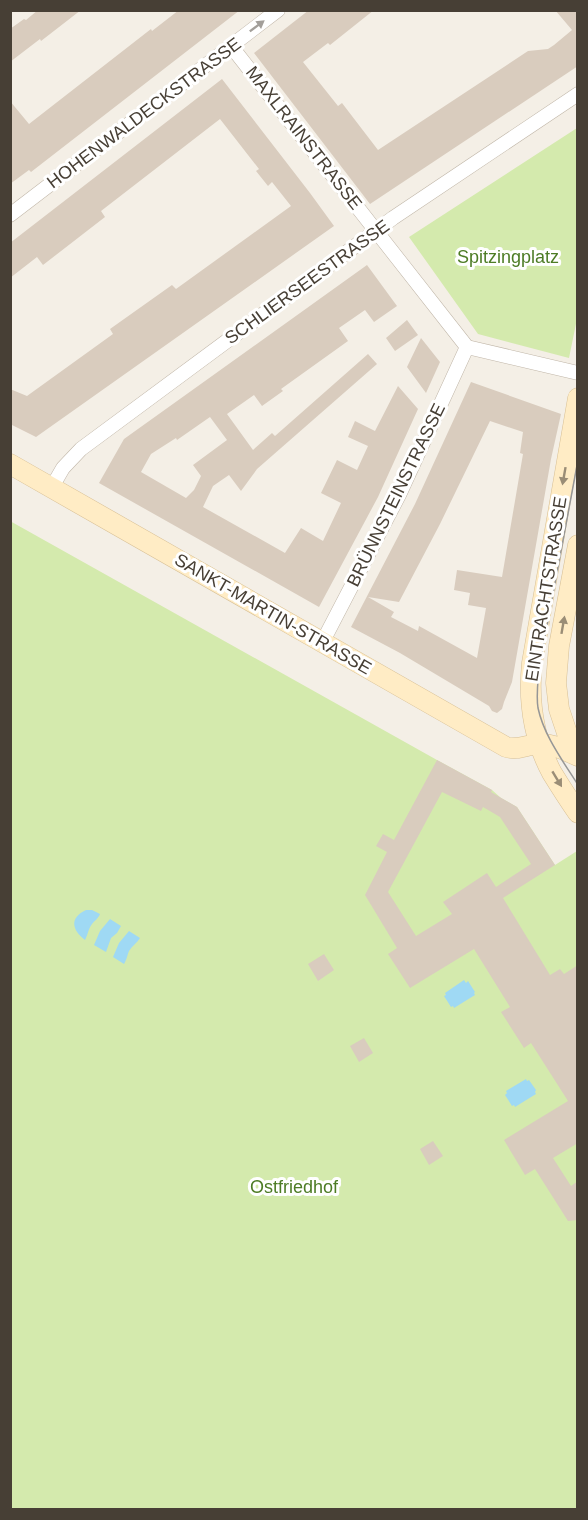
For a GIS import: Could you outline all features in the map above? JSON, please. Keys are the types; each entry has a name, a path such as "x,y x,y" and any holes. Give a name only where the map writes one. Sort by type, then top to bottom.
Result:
{"street":[{"name":"HOHENWALDECKSTRASSE","path":"10,215 278,10"},
{"name":"MAXLRAINSTRASSE","path":"231,46 376,230"},
{"name":"SCHLIERSEESTRASSE","path":"52,488 63,468 81,449 376,230 574,96"},
{"path":"376,230 467,346 578,373"},
{"name":"BRÜNNSTEINSTRASSE","path":"322,643 399,495 467,346"},
{"name":"EINTRACHTSTRASSE","path":"578,398 530,679 532,714 539,744 552,773 578,813"},
{"name":"SANKT-MARTIN-STRASSE","path":"10,464 506,747 511,749 539,744"},
{"name":"EINTRACHTSTRASSE","path":"578,545 574,585 556,668 559,709 567,733 578,754"},
{"path":"559,709 539,744 553,745 578,754"}],"green space":[{"name":"Spitzingplatz","path":"577,128 578,314 569,358 478,334 409,237"},
{"name":"Ostfriedhof","path":"10,521 492,790 517,807 555,865 577,851 577,1509 11,1509"}],"water":[{"path":"86,910 100,914 85,940 77,932 74,924 77,917"},
{"path":"110,919 121,926 111,938 106,952 94,945 100,931"},
{"path":"129,931 140,938 129,951 124,964 113,957 119,943"},
{"path":"464,980 466,983 468,981 475,995 454,1008 451,1007 444,996 445,993"},
{"path":"526,1079 536,1090 536,1094 515,1107 512,1106 505,1095 506,1091"}],"building":[{"path":"38,10 81,10 10,62 10,29"},
{"path":"179,10 240,10 31,172 29,170 10,184 10,101 29,124 151,29 152,31"},
{"path":"309,10 374,10 330,45 328,43 303,62 338,106 342,103 378,150 528,51 548,49 554,45 572,30 555,10 578,10 578,66 370,204 254,53"},
{"path":"222,79 334,226 36,437 10,424 10,389 27,396 113,334 110,329 172,285 176,289 291,206 272,182 268,186 256,171 259,169 220,119 101,211 105,217 43,265 37,257 10,278 10,243"},
{"path":"367,265 397,306 374,322 365,310 339,328 348,341 281,389 283,391 262,406 254,395 227,414 253,450 272,433 275,436 368,354 377,364 257,469 241,491 229,475 213,486 203,507 285,553 301,528 323,541 341,503 321,493 337,460 357,470 368,446 348,437 355,421 375,431 398,386 418,409 378,497 319,607 99,483 124,439","holes":["210,417 227,440 193,465 201,476 194,490 186,498 141,472 151,454 176,438 177,440"]},
{"path":"407,320 418,335 395,351 386,338"},
{"path":"421,338 440,362 426,393 407,367"},
{"path":"471,382 561,414 512,682 502,709 497,713 400,653 351,627 415,504","holes":["490,421 523,432 520,453 523,454 502,577 457,570 454,590 470,593 468,605 486,608 477,658 419,626 418,631 391,617 394,612 368,597 399,602"]},
{"path":"437,760 492,790 491,792 517,807 555,865 503,898 550,975 560,969 564,974 578,965 578,1143 553,1158 571,1186 578,1181 578,1220 568,1221 535,1169 525,1175 504,1140 568,1101 531,1043 524,1048 501,1012 510,1007 474,949 410,988 388,954 397,948 365,895 387,852 376,846 383,834 394,840","holes":["442,792 481,811 483,807 500,817 531,864 496,887 487,873 443,902 452,914 416,936 388,892"]},
{"path":"324,954 334,970 318,981 308,964"},
{"path":"364,1038 373,1053 359,1062 350,1046"},
{"path":"433,1141 443,1156 429,1165 420,1149"}],"tram line":[{"path":"578,460 539,669 537,698 545,728 578,785"}]}
